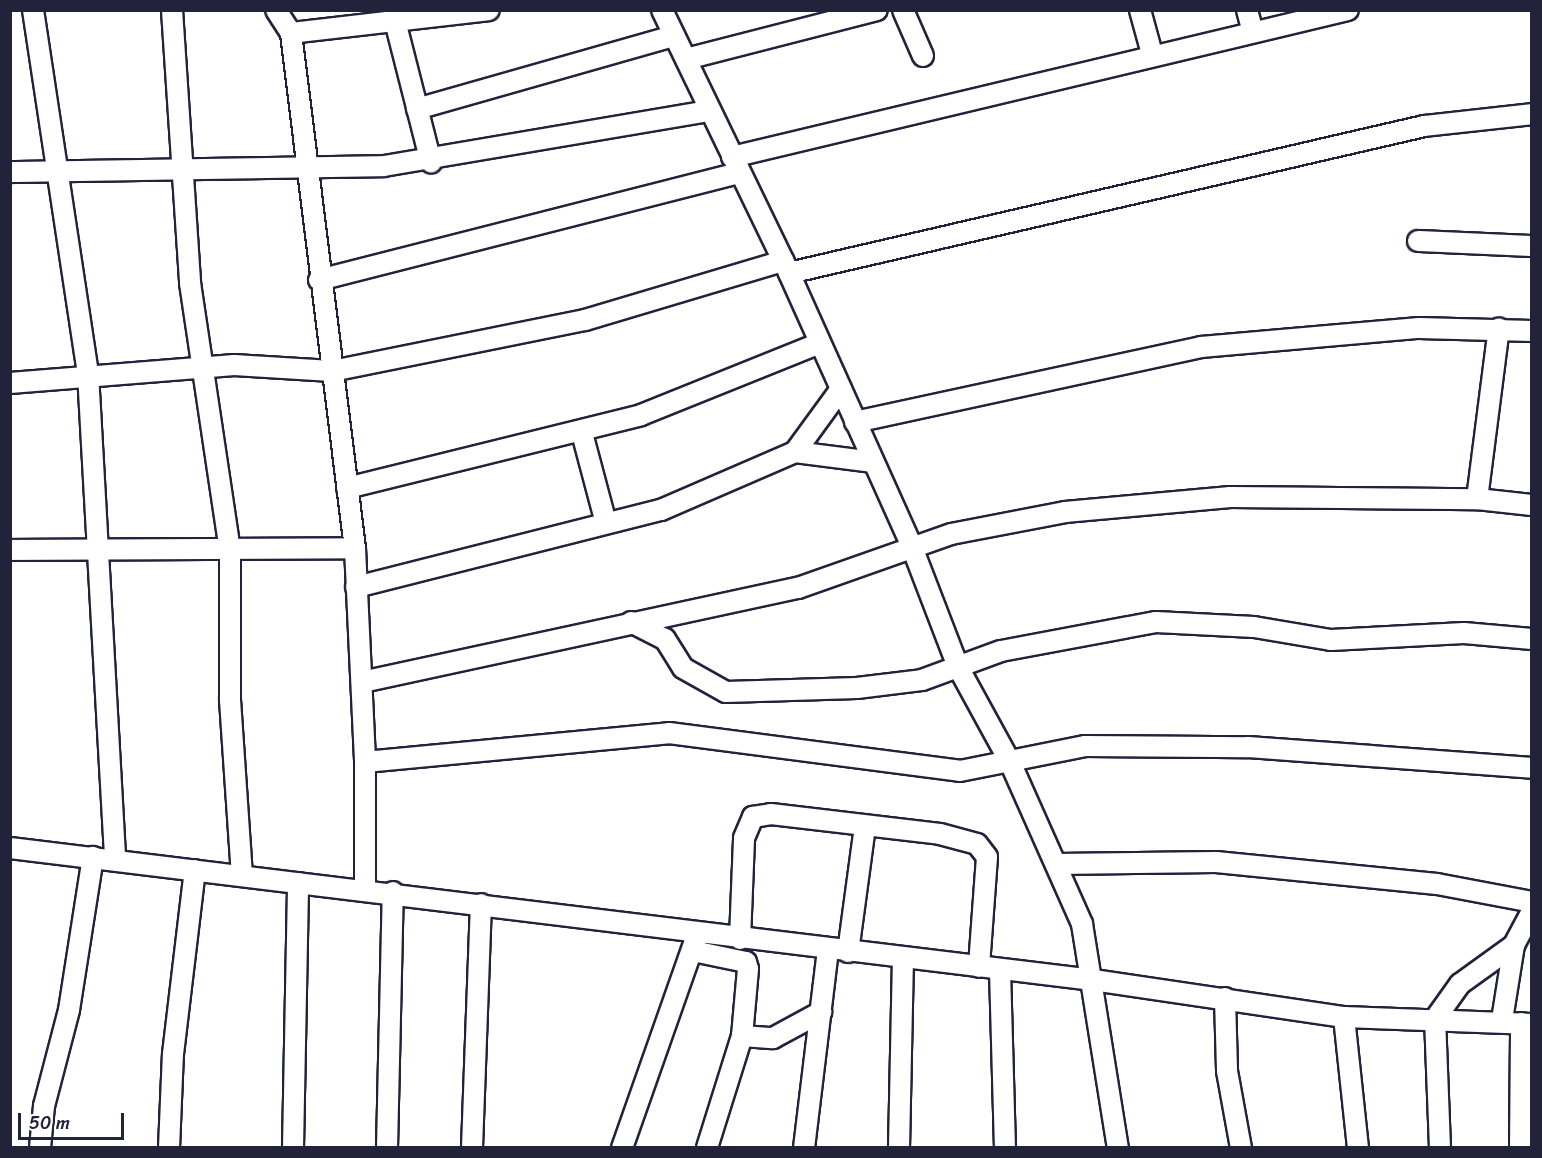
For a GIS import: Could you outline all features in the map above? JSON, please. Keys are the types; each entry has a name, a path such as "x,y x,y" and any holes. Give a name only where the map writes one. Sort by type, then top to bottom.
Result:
{"street":[{"path":"33,10 61,170 88,373 115,859"},
{"path":"172,10 190,283 230,550 230,700 242,876"},
{"path":"276,10 291,33 305,168 355,548 365,762 365,890"},
{"path":"291,33 489,10"},
{"path":"662,10 786,267 818,344 841,389 912,547 958,667 1010,762 1082,924 1093,980 1118,1148"},
{"path":"686,59 877,10"},
{"path":"903,10 923,56"},
{"path":"1140,10 1152,54"},
{"path":"319,280 1152,54 1250,20 1348,10"},
{"path":"396,21 431,162"},
{"path":"417,109 674,36"},
{"path":"10,172 184,167 305,168 431,162 709,111"},
{"path":"10,383 88,373 255,364 332,371 585,320 786,267 1424,126 1532,114"},
{"path":"1418,241 1532,246"},
{"path":"855,422 1201,347 1419,328 1499,328 1532,331"},
{"path":"1477,499 1499,328"},
{"path":"347,488 582,433 818,344"},
{"path":"795,453 841,389"},
{"path":"582,433 606,523"},
{"path":"356,587 678,504 795,453 873,462"},
{"path":"362,682 631,622 798,588 912,547 989,525 1145,504 1230,497 1477,499 1532,505"},
{"path":"10,550 355,548"},
{"path":"631,622 665,639 683,668 726,693 857,688 922,680 1044,640 1156,622 1254,627 1330,640 1464,633 1532,639"},
{"path":"365,762 669,733 960,771 1085,746 1236,747 1532,768"},
{"path":"740,939 744,838 753,817 771,814 940,834 982,848 989,879 978,968"},
{"path":"848,952 866,827"},
{"path":"10,848 298,883 393,892 740,939 1093,980 1344,1017 1518,1022"},
{"path":"40,1148 44,1106 69,1010 93,857"},
{"path":"1056,864 1216,862 1437,884 1532,902"},
{"path":"170,1148 173,1054 195,870"},
{"path":"293,1148 298,883"},
{"path":"387,1148 393,892"},
{"path":"472,1148 481,904"},
{"path":"1440,1148 1435,1019 1460,984 1514,945 1532,911"},
{"path":"622,1148 698,932"},
{"path":"1514,945 1520,1148"},
{"path":"804,1148 828,949"},
{"path":"693,951 748,964 742,1036 707,1148"},
{"path":"899,1148 903,958"},
{"path":"1000,970 1005,1148"},
{"path":"1225,998 1227,1071 1241,1148"},
{"path":"742,1036 773,1038 821,1012"},
{"path":"1344,1017 1358,1148"}]}
